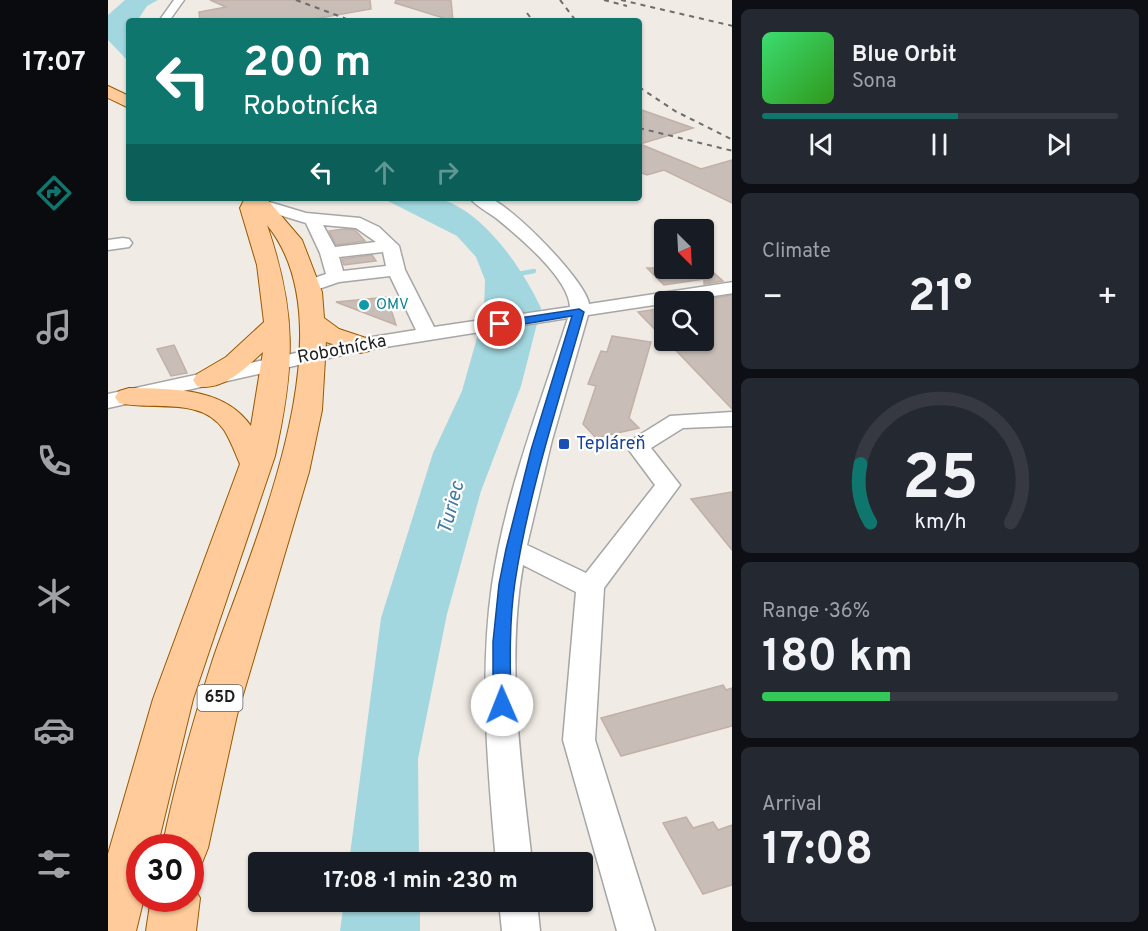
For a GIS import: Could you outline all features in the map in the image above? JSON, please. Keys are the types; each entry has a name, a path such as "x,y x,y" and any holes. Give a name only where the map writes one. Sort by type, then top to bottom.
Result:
{"main road":[{"path":"108,91 126,101"},
{"name":"65D","path":"111,931 173,699 269,421 278,363 277,324 269,264 251,208 259,201 295,251 307,287 312,321 309,402 289,493 218,706 188,834"},
{"path":"312,321 330,335 360,345"},
{"path":"207,380 236,363 277,324"},
{"path":"119,399 192,401 210,406 233,421 256,464"},
{"path":"171,931 174,912"}],"street":[{"path":"165,18 179,0"},
{"path":"259,201 308,218 356,250 366,273"},
{"path":"482,201 507,219 564,277 579,298 571,314 513,549 505,608 501,685 513,852"},
{"path":"308,218 350,220 360,223 356,250 366,273 428,335"},
{"path":"356,250 366,273"},
{"path":"307,287 366,273"},
{"name":"Robotnícka","path":"119,399 360,345 571,314 732,287"},
{"path":"636,931 579,740 590,588 668,485 638,446 678,421 732,419"},
{"path":"513,549 590,588"},
{"path":"519,912 521,931"}],"water":[{"path":"125,0 158,0 147,6 139,18 126,18 126,59 108,40 108,15"},
{"name":"Turiec","path":"388,201 445,201 471,215 500,243 523,276 541,308 521,386 481,491 447,614 418,759 419,852 350,852 381,618 433,453 462,391 484,313 485,280 476,257 457,236"},
{"path":"343,912 420,912 420,931 340,931"}],"building":[{"path":"210,0 370,0 371,9 320,18 200,18 199,12 226,7"},
{"path":"396,0 451,0 453,18 443,18 395,3"},
{"path":"642,110 693,128 642,143"},
{"path":"642,145 701,169 732,160 732,203 664,170 647,175 642,173"},
{"path":"355,230 365,241 336,245 329,231"},
{"path":"372,255 376,261 344,265 342,259"},
{"path":"647,268 654,268 654,275"},
{"path":"714,273 723,281 704,284 704,279 714,279"},
{"path":"658,279 704,279 664,285"},
{"path":"732,295 732,409 677,351 714,351 714,298"},
{"path":"387,297 396,325 336,302"},
{"path":"654,310 654,329 638,312"},
{"path":"612,336 651,342 629,418 639,428 596,438 583,424 596,386 588,384 601,351 607,352"},
{"path":"174,345 187,373 171,376 157,349"},
{"path":"732,492 732,550 691,499"},
{"path":"723,685 726,690 732,688 732,726 621,756 601,718"},
{"path":"686,817 693,828 713,822 718,830 732,825 732,885 703,894 663,823"}],"waterway":[{"path":"513,275 534,271"}],"railway":[{"path":"296,0 344,18"},
{"path":"560,0 574,18"},
{"path":"604,0 627,6"},
{"path":"621,0 732,26"},
{"path":"527,13 531,18"},
{"path":"642,89 675,111 732,140"},
{"path":"642,129 732,151"}],"place":[{"name":"OMV","path":"364,305"},
{"name":"Tepláreň","path":"564,444"}],"route":[{"path":"500,324 579,312 538,450 513,549 507,584 502,642 502,705"}]}
